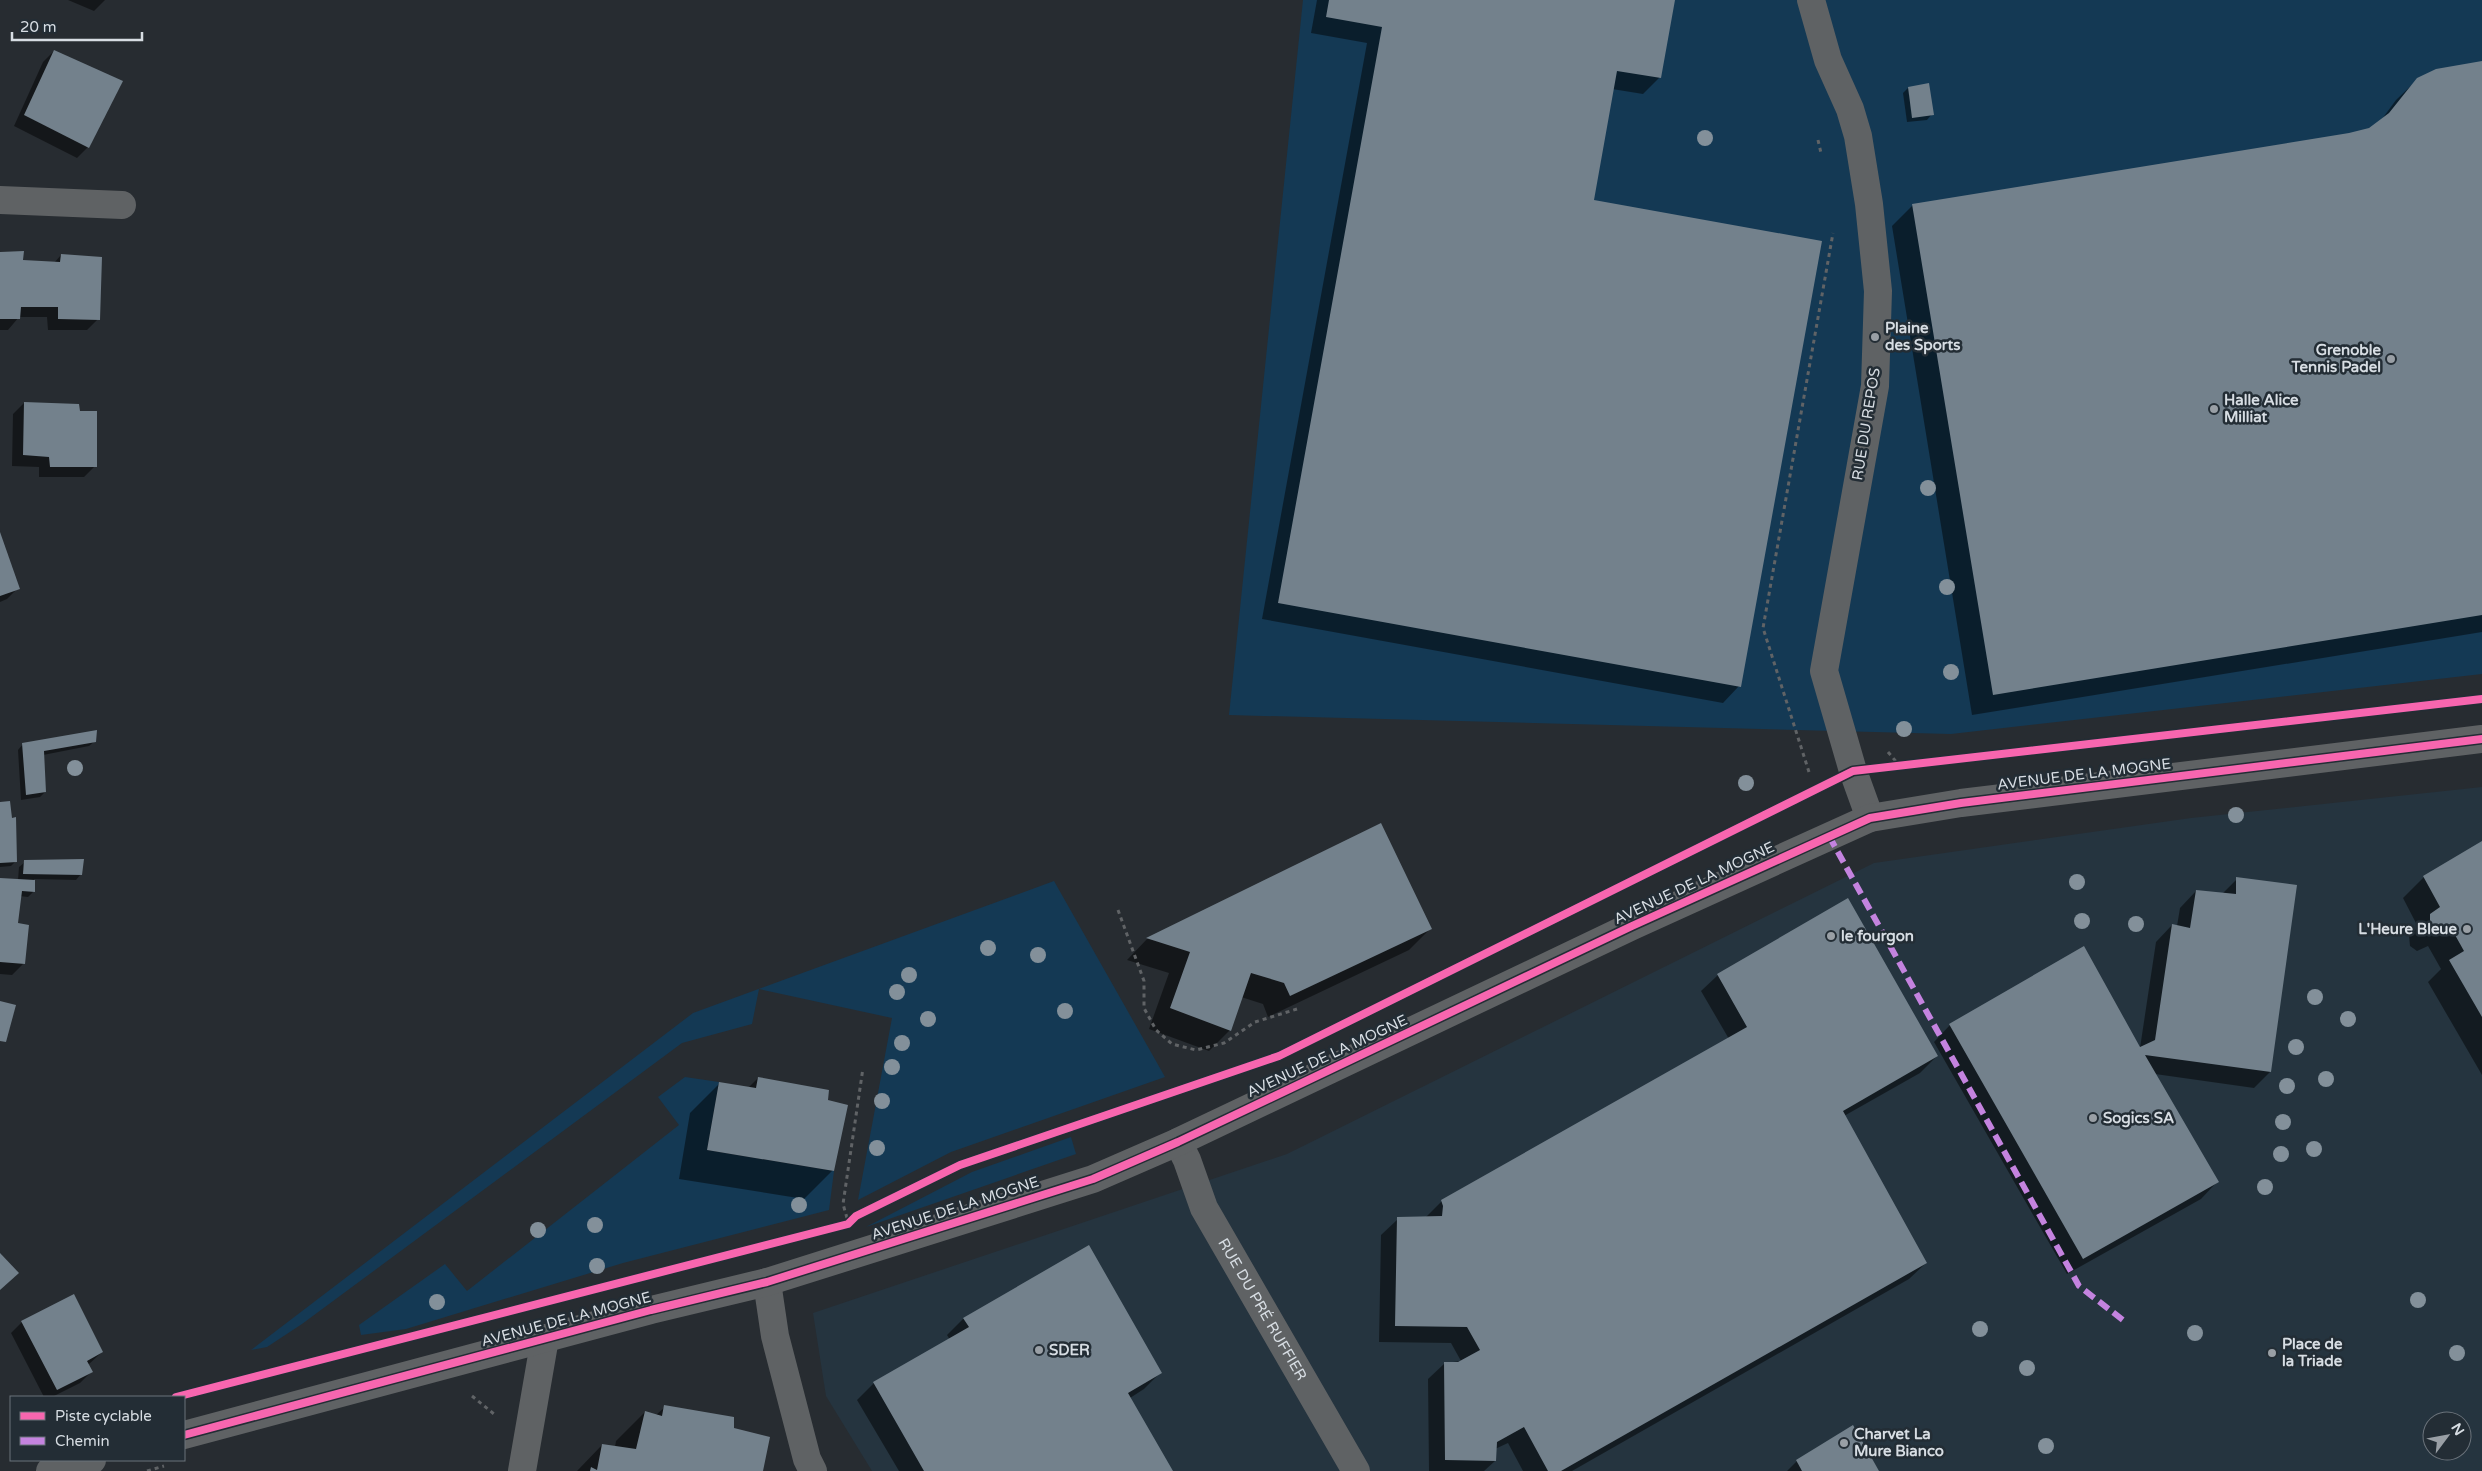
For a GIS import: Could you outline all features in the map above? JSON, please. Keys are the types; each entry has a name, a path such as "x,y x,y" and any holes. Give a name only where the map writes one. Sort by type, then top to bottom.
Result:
{"street":[{"name":"RUE DU REPOS","path":"1811,0 1828,60 1850,109 1858,136 1878,291 1875,386 1824,672 1853,770 1870,818"},
{"path":"0,200 122,205"},
{"name":"AVENUE DE LA MOGNE","path":"185,1435 545,1338 766,1282 1093,1179 1178,1142 1624,930 1870,818 1961,802 2482,739"},
{"name":"RUE DU PRÉ RUFFIER","path":"1178,1142 1187,1160 1204,1208 1356,1471"},
{"path":"766,1282 775,1336 806,1459 813,1471"},
{"path":"522,1471 545,1338"},
{"path":"50,1471 88,1461"}],"path":[{"path":"1822,161 1815,125 1850,109"},
{"path":"1809,772 1763,628 1834,224"},
{"path":"1853,770 1909,764"},
{"path":"1118,910 1144,981 1144,1008 1156,1030 1172,1044 1196,1050 1224,1043 1255,1022 1297,1009"},
{"path":"844,1225 843,1204 863,1068"},
{"path":"844,1225 856,1216"},
{"path":"468,1394 496,1416"}],"shaded area":[{"name":"Plaine des Sports","path":"1303,0 2482,0 2482,674 1951,734 1229,715"},
{"path":"2482,787 2482,1471 872,1471 826,1396 813,1313 1287,1154 1874,863 2191,818"},
{"path":"1054,881 1165,1077 951,1152 858,1200 892,1018 759,989 752,1024 682,1043 302,1324 267,1347 251,1350 693,1013"},
{"path":"685,1077 719,1082 707,1150 834,1171 829,1210 623,1263 406,1329 361,1335 359,1325 445,1264 467,1291 679,1125 658,1097"},
{"path":"1071,1137 1076,1154 866,1227 972,1172"}],"building":[{"path":"1329,0 1675,0 1661,78 1617,71 1594,200 1822,241 1741,687 1278,603 1382,27 1326,17"},
{"path":"54,50 123,81 89,148 24,115"},
{"name":"Halle Alice Milliat","path":"2482,61 2482,615 1993,695 1912,204 2349,133 2369,128 2389,113 2417,78 2436,69"},
{"path":"1929,83 1934,115 1912,118 1908,87"},
{"path":"24,251 23,260 60,262 61,254 102,257 100,320 58,319 58,307 21,307 20,319 0,319 0,252"},
{"path":"24,402 79,404 80,411 97,411 97,467 50,467 49,457 23,455"},
{"path":"0,532 20,589 0,596"},
{"path":"97,730 96,742 44,751 46,792 26,795 22,743"},
{"path":"10,801 12,818 16,817 17,862 0,863 0,802"},
{"path":"1381,823 1432,929 1290,996 1284,983 1251,973 1231,1031 1170,1008 1190,952 1146,938"},
{"name":"L'Heure Bleue","path":"2482,841 2482,1017 2449,960 2464,951 2450,926 2439,930 2430,925 2430,914 2440,907 2423,876"},
{"path":"84,859 82,875 23,874 24,860"},
{"name":"Sogics SA","path":"2236,877 2297,885 2271,1072 2145,1055 2219,1182 2083,1259 1949,1024 2084,946 2140,1047 2155,1040 2172,924 2190,928 2196,890 2236,894"},
{"path":"0,878 35,880 35,892 22,891 18,923 29,925 25,964 0,962"},
{"path":"1848,898 1938,1056 1843,1111 1927,1263 1561,1471 1548,1471 1524,1427 1497,1442 1496,1461 1445,1460 1444,1362 1458,1362 1480,1350 1467,1327 1395,1326 1397,1217 1442,1216 1443,1206 1441,1200 1747,1027 1717,974"},
{"path":"0,1001 16,1005 6,1042 0,1041"},
{"path":"758,1077 829,1090 828,1100 848,1105 834,1171 707,1150 719,1082 756,1088"},
{"name":"SDER","path":"1089,1245 1162,1373 1128,1393 1173,1471 924,1471 873,1382 969,1327 963,1318"},
{"path":"0,1253 19,1273 0,1290"},
{"path":"74,1294 103,1352 87,1361 93,1372 57,1390 21,1321"},
{"path":"664,1405 734,1417 734,1428 770,1437 763,1471 590,1471 591,1467 597,1470 602,1444 636,1449 645,1411 662,1416"},
{"name":"Charvet La Mure Bianco","path":"1853,1425 1879,1471 1802,1471 1796,1460"}],"marked path":[{"path":"1829,836 2079,1286 2123,1320"}],"cycle path":[{"path":"180,1396 848,1224 856,1216 960,1165 1279,1056 1853,771 2482,699"},
{"path":"185,1435 651,1310 767,1282 1093,1179 1178,1142 1632,926 1870,818 1961,803 2482,739"}],"place":[{"name":"Plaine des Sports","path":"1875,337"},
{"name":"Grenoble Tennis Padel","path":"2391,359"},
{"name":"Halle Alice Milliat","path":"2214,409"},
{"name":"L'Heure Bleue","path":"2467,929"},
{"name":"le fourgon","path":"1831,936"},
{"name":"Sogics SA","path":"2093,1118"},
{"name":"SDER","path":"1039,1350"},
{"name":"Place de la Triade","path":"2272,1353"},
{"name":"Charvet La Mure Bianco","path":"1844,1443"}]}
